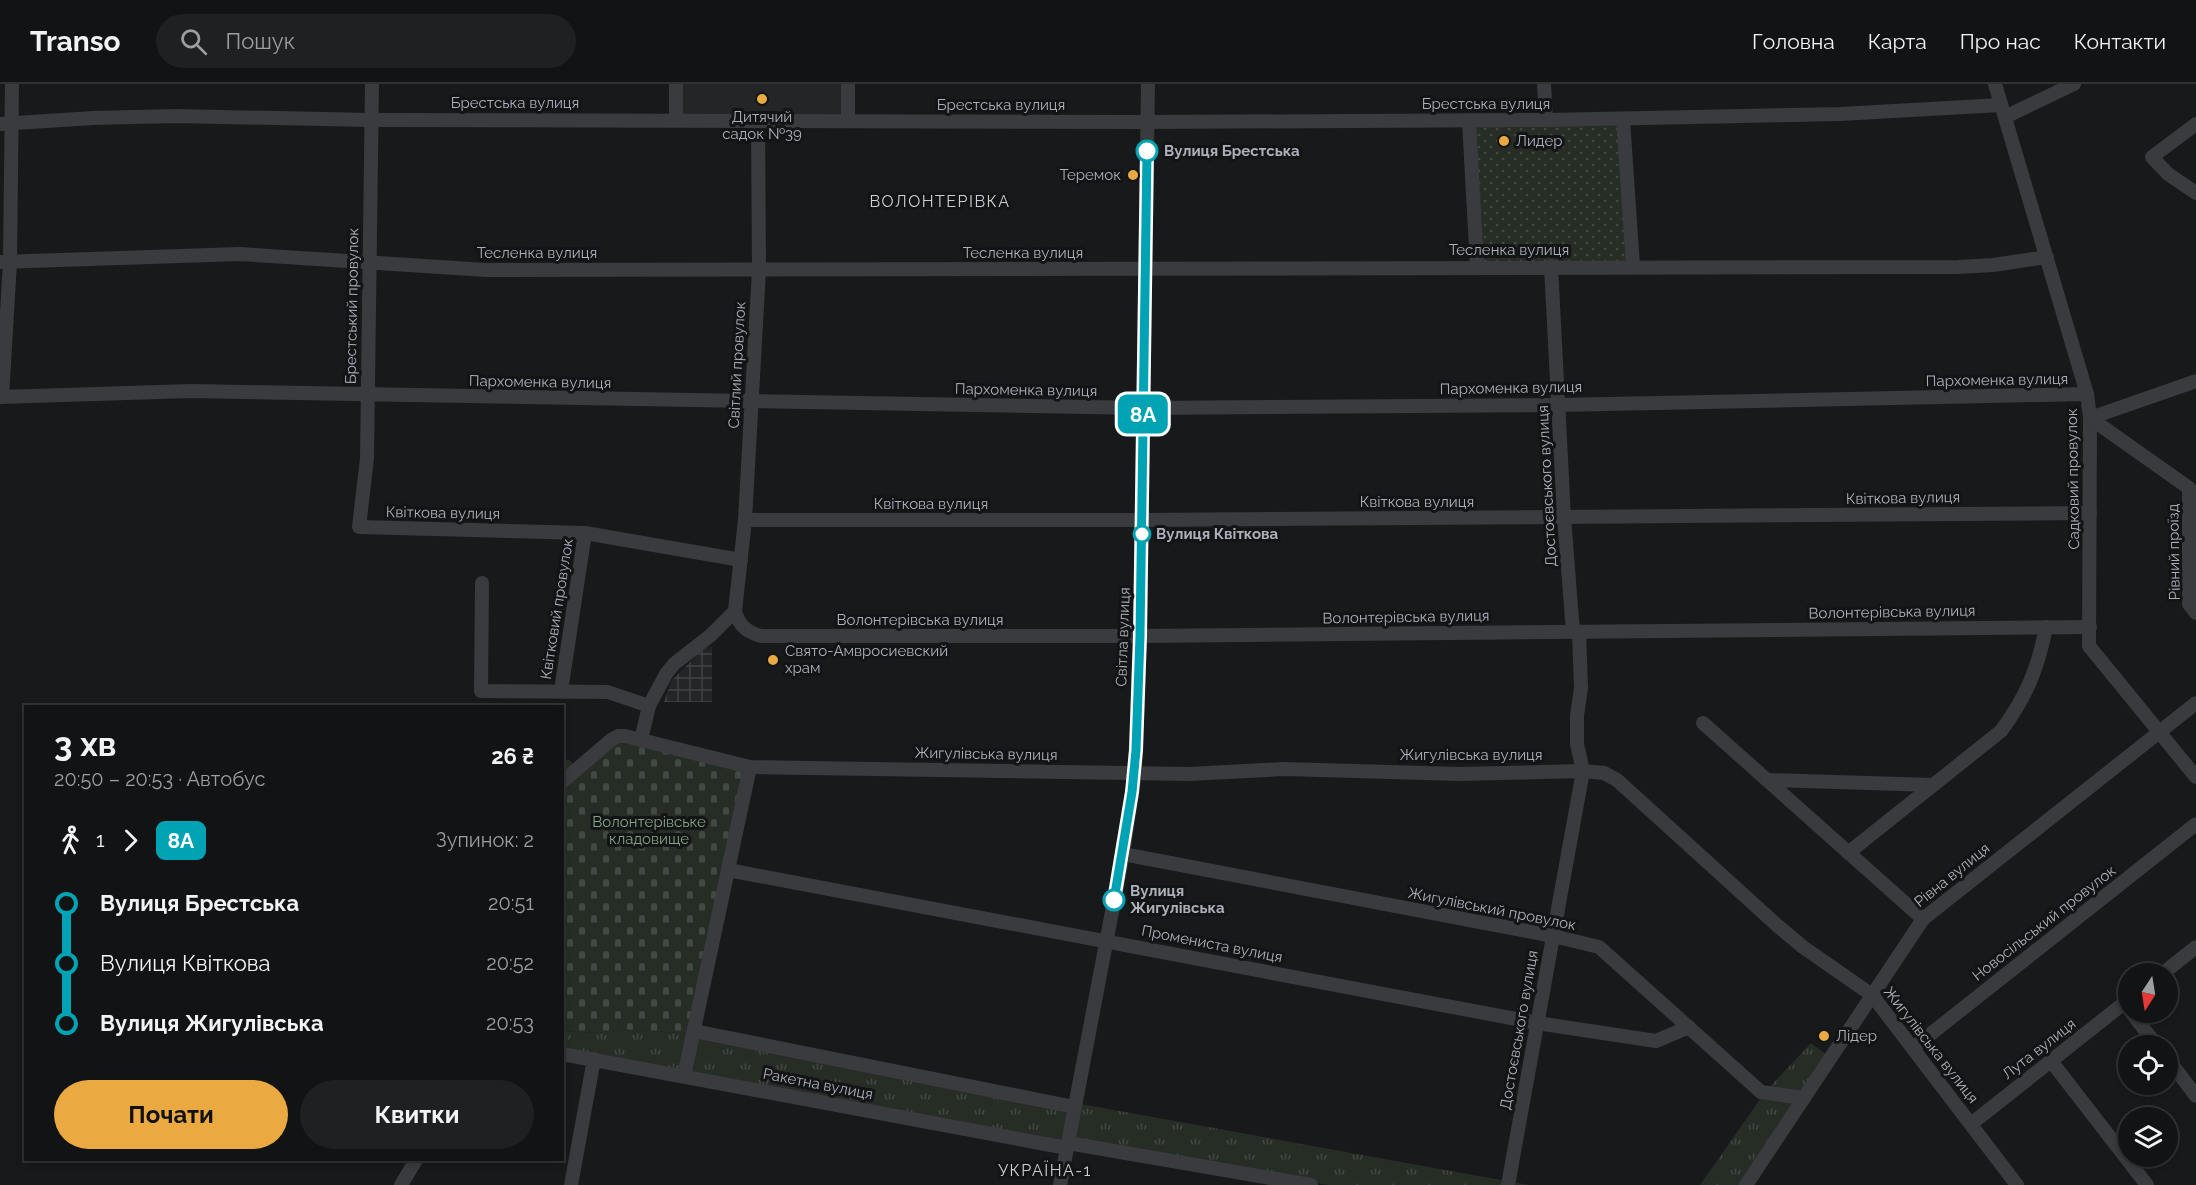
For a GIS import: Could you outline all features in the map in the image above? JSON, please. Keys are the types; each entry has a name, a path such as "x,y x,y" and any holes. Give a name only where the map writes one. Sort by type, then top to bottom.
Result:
{"street":[{"path":"1,397 6,124 12,84"},
{"name":"Брестський провулок","path":"359,527 367,458 372,84"},
{"path":"676,84 676,120"},
{"path":"848,84 848,121"},
{"name":"Світла вулиця","path":"1060,1185 1123,854 1134,773 1140,636 1148,84"},
{"path":"1544,84 1546,120"},
{"name":"Садковий провулок","path":"1995,84 2088,394 2090,418 2089,646 2196,777"},
{"name":"Брестська вулиця","path":"6,124 176,116 370,120 1148,122 1623,119 2003,111 2074,84"},
{"path":"1623,119 1633,266"},
{"name":"Світлий провулок","path":"735,611 745,520 759,270 758,121"},
{"path":"1469,121 1477,267"},
{"path":"2196,124 2152,157 2168,174 2196,193"},
{"name":"Тесленка вулиця","path":"5,262 240,254 486,270 1145,270 1551,266 1958,267 1994,265 2047,257"},
{"name":"Достоєвського вулиця","path":"1508,1185 1583,771 1578,744 1577,716 1581,688 1564,517 1551,266"},
{"path":"2090,418 2196,381"},
{"name":"Пархоменка вулиця","path":"1,397 191,392 1143,408 1558,405 2088,394"},
{"name":"Рівний проїзд","path":"2090,418 2193,487 2189,604 2196,614"},
{"name":"Квіткова вулиця","path":"745,520 1142,520 2090,513"},
{"name":"Квіткова вулиця","path":"359,527 585,533 741,560"},
{"name":"Квітковий провулок","path":"561,691 585,533"},
{"path":"482,583 481,691 608,693 649,706"},
{"path":"641,740 649,706 666,674 674,664 711,635 735,611"},
{"name":"Волонтерівська вулиця","path":"735,611 743,628 762,636 1140,636 2090,627"},
{"path":"1848,853 2001,731 2018,708 2032,683 2041,656 2046,627"},
{"name":"Рівна вулиця","path":"1746,1185 1923,919 2196,703"},
{"path":"1703,723 1923,919"},
{"name":"Жигулівська вулиця","path":"564,780 611,740 625,736 750,767 1189,774 1284,769 1459,774 1583,771 1604,773 1617,780 1803,947 1872,995 2017,1185"},
{"path":"684,1076 750,767"},
{"path":"1767,780 1933,785"},
{"name":"Новосільський провулок","path":"1912,1048 2196,824"},
{"name":"Жигулівський провулок","path":"1123,854 1553,936 1599,947 1761,1092 1804,1098"},
{"name":"Промениста вулиця","path":"728,870 1537,1023 1656,1041 1689,1027"},
{"path":"2176,963 2196,947"},
{"name":"Лута вулиця","path":"1971,1124 2051,1061 2118,1013"},
{"name":"Ракетна вулиця","path":"694,1031 1074,1107"},
{"name":"Ракетна вулиця","path":"564,1054 1067,1146 1311,1185"},
{"path":"571,1185 594,1059"},
{"path":"2051,1061 2147,1185"},
{"path":"2178,1072 2196,1096"},
{"path":"401,1185 415,1161"}],"shaded area":[{"name":"Дитячий садок №39","path":"682,84 842,84 842,115 682,115"},
{"path":"712,647 712,702 664,702 671,681 704,648"}],"green space":[{"path":"1621,121 1631,264 1479,265 1471,123"},
{"name":"Волонтерівське кладовище","path":"611,740 750,767 693,1034 621,1029 598,1033 564,1031 564,759 569,760 578,768"},
{"path":"621,1029 693,1034 1529,1185 1328,1185 1066,1140 1065,1144 564,1054 564,1031 598,1033"},
{"path":"1811,1043 1828,1056 1802,1095 1766,1091"},
{"path":"1763,1095 1799,1100 1743,1185 1700,1185"}],"bus line":[{"name":"8А","path":"1114,900 1123,854 1136,750 1140,636 1147,151"}],"place":[{"name":"Дитячий садок №39","path":"762,99"},
{"name":"Лидер","path":"1504,141"},
{"name":"Вулиця Брестська","path":"1147,151"},
{"name":"Теремок","path":"1133,175"},
{"name":"Вулиця Квіткова","path":"1142,534"},
{"name":"Свято-Амвросиевский храм","path":"773,660"},
{"name":"Вулиця Жигулівська","path":"1114,900"},
{"name":"Лідер","path":"1824,1036"}],"district":[{"name":"ВОЛОНТЕРІВКА","path":"940,201"},
{"name":"УКРАЇНА-1","path":"1045,1170"}]}
